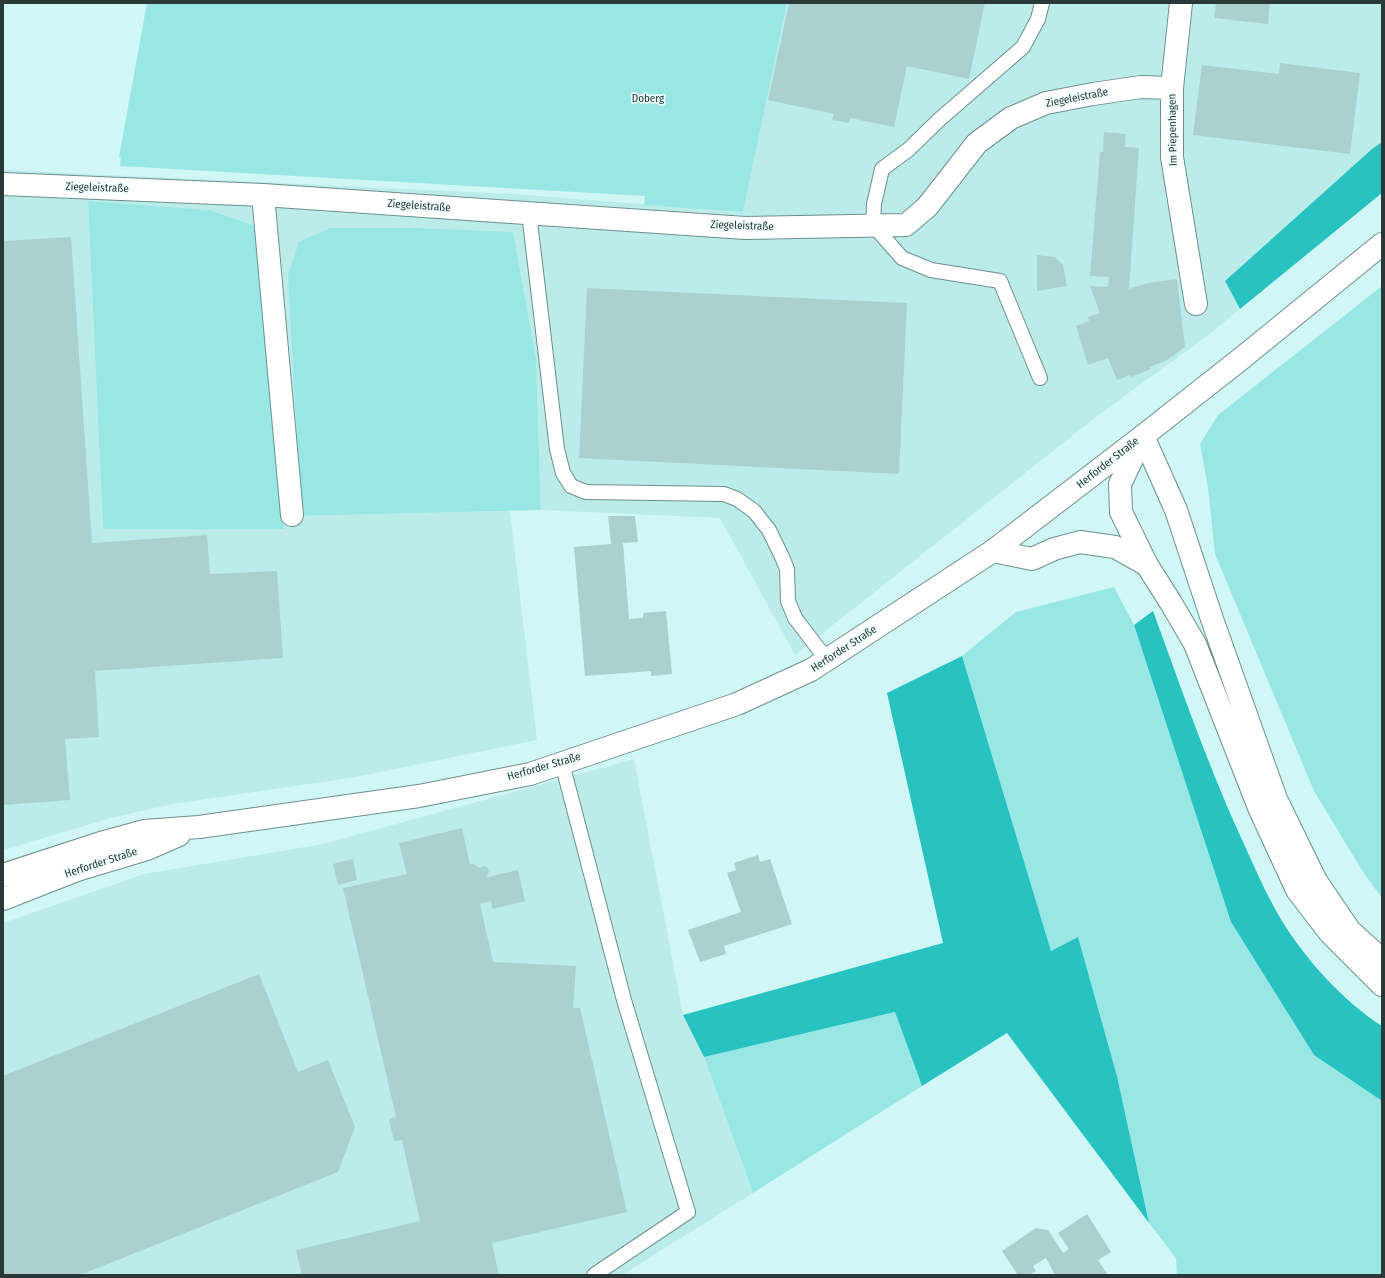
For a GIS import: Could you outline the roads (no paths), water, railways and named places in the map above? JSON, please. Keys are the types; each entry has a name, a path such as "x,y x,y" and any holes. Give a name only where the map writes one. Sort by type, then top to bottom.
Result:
{"main road":[{"name":"Im Piepenhagen","path":"1181,3 1172,88 1172,157 1196,304"},
{"name":"Ziegeleistraße","path":"3,184 263,195 745,228 906,225 927,207 977,143 1011,118 1046,102 1141,87 1172,88"},
{"path":"263,195 292,515"},
{"name":"Herforder Straße","path":"3,875 104,842 144,831 199,827 419,796 530,774 737,704 811,670 993,551 1236,363 1382,244"},
{"path":"1143,436 1120,484 1122,512 1146,565 1171,603 1195,644 1260,810 1298,890 1330,933 1382,985"},
{"path":"1143,436 1176,510 1212,619 1276,799 1316,881 1350,931 1382,960"},
{"path":"993,551 1032,559 1054,549 1080,542 1115,547 1146,565"},
{"name":"Herforder Straße","path":"3,899 77,870 147,848 199,827"}],"lane":[{"path":"1040,378 1000,281 931,270 902,258 873,225 874,204 882,169 908,150 940,119 1024,47 1038,18 1042,3"},
{"path":"529,213 558,449 563,473 567,480 572,486 586,492 724,494 737,499 754,511 769,530 786,569 788,601 795,618 827,660"},
{"path":"562,763 624,1000 688,1212 594,1275"}],"park label":[{"name":"Doberg","path":"648,99"}]}
